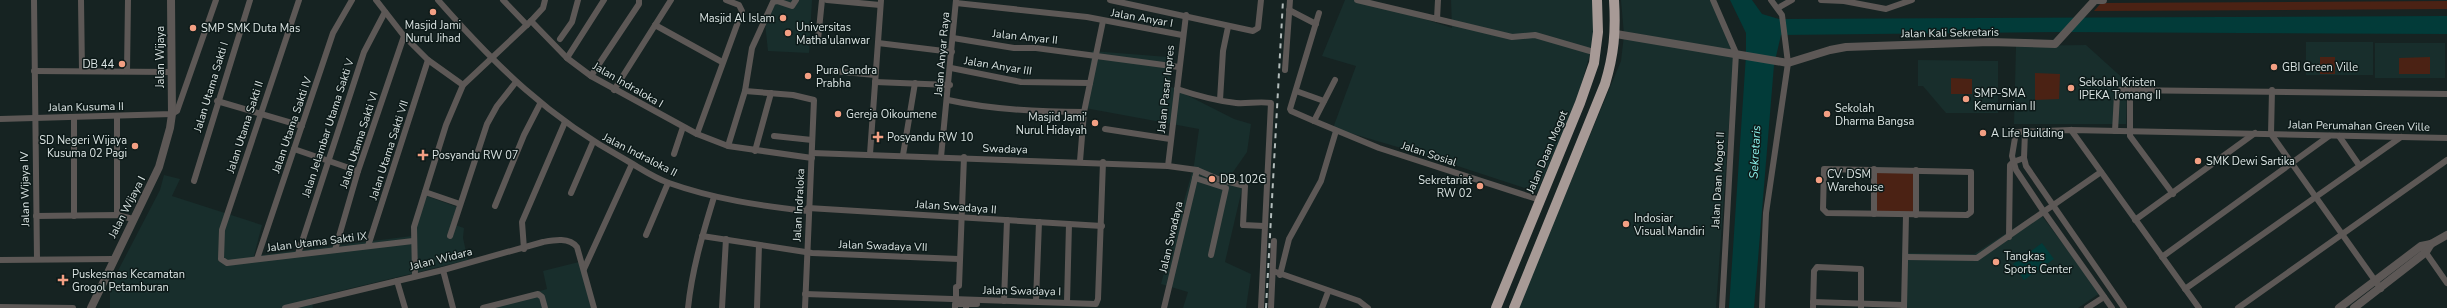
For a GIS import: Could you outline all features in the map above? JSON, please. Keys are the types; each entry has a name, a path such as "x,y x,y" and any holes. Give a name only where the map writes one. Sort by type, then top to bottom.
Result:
{"highway":[{"name":"Jalan Daan Mogot","path":"1496,308 1580,103 1597,53 1597,0"},
{"path":"1514,308 1605,84 1613,56 1616,34 1614,0"},
{"path":"1518,256 1532,263"},
{"path":"1512,269 1527,276"}],"street":[{"name":"Jalan Wijaya IV","path":"34,0 34,118 37,259"},
{"path":"81,0 82,71"},
{"path":"128,0 128,71"},
{"name":"Jalan Wijaya","path":"171,0 172,114"},
{"path":"172,114 179,109 216,0"},
{"name":"Jalan Utama Sakti I","path":"194,181 217,101 250,0"},
{"name":"Jalan Utama Sakti II","path":"223,262 221,259 220,234 299,0"},
{"name":"Jalan Utama Sakti IV","path":"257,259 333,33 352,0"},
{"path":"376,0 404,36 428,60 463,85"},
{"name":"Jalan Indraloka II","path":"438,0 492,58 540,104 593,142 668,183 714,197 762,206 808,209"},
{"name":"Jalan Indraloka I","path":"503,0 567,58 591,76 684,128 697,134 755,151 812,155"},
{"path":"415,275 413,241 414,227 446,125 463,85 529,23 543,8 545,0"},
{"path":"560,39 572,22 578,0"},
{"path":"567,58 604,0"},
{"path":"591,76 639,4 639,0"},
{"path":"614,90 671,0"},
{"path":"697,134 722,62 742,11 739,5 726,0"},
{"path":"729,144 744,91 752,48 770,5 777,1 792,6 796,0"},
{"path":"818,40 822,0"},
{"path":"828,0 880,3 870,154"},
{"path":"1110,0 1186,15 1228,27 1253,31 1256,30 1261,0"},
{"path":"1285,70 1290,0"},
{"path":"1357,0 1389,3 1437,19 1512,37 1535,35 1597,53"},
{"path":"1437,19 1438,0"},
{"path":"1713,0 1739,53"},
{"path":"1762,308 1766,213 1784,63 1785,43 1782,15 1771,0"},
{"path":"1778,8 1792,0"},
{"path":"1821,0 1844,1 1886,9 1912,0"},
{"path":"2094,1 2103,0"},
{"name":"Jalan Kali Sekretaris","path":"1784,63 1846,47 1990,42 2055,44 2061,40 2094,1"},
{"name":"Jalan Anyar I","path":"956,2 1103,21 1182,35"},
{"name":"Jalan Anyar Raya","path":"941,157 950,85 956,2"},
{"path":"1289,10 1316,24"},
{"name":"Jalan Jelambar Utama Sakti V","path":"298,254 364,52 385,12"},
{"name":"Jalan Sosial","path":"1319,13 1291,110 1336,131 1379,148 1540,200"},
{"name":"Jalan Pasar Inpres","path":"1168,166 1182,35 1186,15"},
{"path":"1080,161 1084,112 1094,56 1103,21"},
{"path":"655,25 722,62"},
{"path":"1220,100 1223,51 1228,27"},
{"path":"1616,34 1739,53 1784,63"},
{"name":"Jalan Utama Sakti VI","path":"334,250 358,171 404,36"},
{"name":"Jalan Anyar II","path":"953,38 1014,48 1094,56 1179,67"},
{"path":"878,43 952,52"},
{"name":"Jalan Daan Mogot II","path":"1722,308 1739,53"},
{"name":"Jalan Utama Sakti VII","path":"368,246 428,60"},
{"name":"Jalan Anyar III","path":"951,68 1021,82 1090,83"},
{"path":"34,71 171,72"},
{"path":"833,71 875,75"},
{"path":"1314,121 1335,80"},
{"path":"2125,80 2130,90 2129,132 2173,194"},
{"path":"450,236 492,113 516,82"},
{"path":"875,82 950,85"},
{"path":"903,155 915,83"},
{"path":"1177,89 1237,103 1250,101 1271,102 1261,308"},
{"path":"2115,131 2117,95 2120,90 2272,90 2447,94"},
{"path":"2272,90 2270,134 2289,163 2380,289"},
{"path":"744,91 771,93 755,151"},
{"path":"1296,91 1324,101"},
{"name":"Jalan Indraloka","path":"771,93 808,97 815,102 808,209 805,308"},
{"path":"948,100 979,107 1028,112 1084,112"},
{"path":"217,101 302,126"},
{"path":"495,206 524,135 540,104"},
{"name":"Jalan Kusuma II","path":"0,119 172,114"},
{"name":"Jalan Wijaya I","path":"91,307 159,167 170,128 172,114"},
{"path":"116,215 117,116"},
{"path":"74,117 74,216"},
{"path":"524,249 522,222 565,122"},
{"path":"674,154 684,128"},
{"path":"1105,129 1170,140"},
{"path":"2071,130 2199,308"},
{"name":"Jalan Perumahan Green Ville","path":"2025,132 2071,130 2447,138"},
{"path":"1280,275 1289,240 1320,181 1336,131"},
{"path":"2009,237 2010,165 2013,162 2016,132 2025,132 2024,158 2026,166 2124,308"},
{"path":"2136,220 2255,133"},
{"path":"774,136 812,140"},
{"path":"2162,257 2289,163 2329,136"},
{"path":"2339,136 2359,165"},
{"path":"2185,289 2402,136"},
{"path":"570,193 593,142"},
{"path":"294,149 328,162 358,171"},
{"name":"Swadaya","path":"812,155 870,154 1080,161 1168,166 1197,170 1218,179 1245,186 1243,225 1264,226"},
{"path":"956,299 956,287 959,286 964,158"},
{"path":"2013,162 2024,158"},
{"path":"2238,308 2447,160"},
{"name":"Jalan Swadaya I","path":"805,294 1098,303 1102,226 1103,162"},
{"path":"2013,162 2044,212 2112,308"},
{"path":"584,269 632,164"},
{"path":"1824,169 1874,169 1969,172 1973,175 1971,214 1906,215 1824,212 1824,169"},
{"path":"1874,169 1874,214"},
{"name":"Jalan Swadaya","path":"1164,308 1197,170"},
{"path":"1916,170 1916,215"},
{"path":"1906,257 1974,259 2009,237 2101,172"},
{"path":"1195,178 1226,188 1211,256"},
{"path":"646,235 668,183"},
{"path":"425,192 460,204"},
{"path":"688,308 690,286 702,236 714,197"},
{"name":"Jalan Swadaya II","path":"808,209 1102,226"},
{"path":"36,216 116,215 133,219"},
{"path":"1861,306 1862,273 1859,269 1815,268 1813,305 1904,307 1906,215"},
{"path":"1004,301 1007,220"},
{"path":"1036,301 1038,222"},
{"path":"1066,302 1069,224"},
{"path":"2339,308 2375,282 2447,235"},
{"name":"Jalan Swadaya VII","path":"702,236 806,252 959,259"},
{"path":"722,308 726,239"},
{"name":"Jalan Utama Sakti IX","path":"223,262 413,241"},
{"name":"Jalan Widara","path":"285,308 398,281 415,275 443,270 550,241 568,242 577,247 594,308"},
{"path":"1271,308 1274,241"},
{"path":"757,308 759,245"},
{"path":"2424,249 2447,283"},
{"path":"2354,308 2380,289 2424,249"},
{"path":"0,260 114,258"},
{"path":"443,270 453,308"},
{"path":"1272,271 1328,292 1359,301 1366,307"},
{"path":"398,281 404,308"},
{"path":"1322,308 1328,292"},
{"path":"483,308 501,306 540,295 545,308"},
{"path":"2087,308 2104,297"},
{"path":"955,308 955,304 966,306 1000,304 1004,308"},
{"path":"0,307 73,308"}],"shaded area":[{"name":"Universitas Matha'ulanwar","path":"771,0 812,0 809,53 768,51 764,14"},
{"path":"1345,0 1366,0 1452,28 1451,0 1598,0 1598,25 1577,100 1537,192 1418,153 1333,128 1356,66 1322,56"},
{"name":"Indosiar Visual Mandiri","path":"1621,0 1714,0 1734,53 1716,308 1518,308 1621,61 1624,35"},
{"path":"2447,1 2447,9 2094,11 2101,3"},
{"path":"2306,42 2373,42 2373,75 2306,75"},
{"path":"2375,43 2445,43 2445,78 2375,78"},
{"name":"Sekolah Kristen IPEKA Tomang II","path":"2086,45 2127,82 2126,124 2014,124 2016,46"},
{"path":"1092,51 1168,57 1171,87 1234,119 1251,124 1247,152 1226,182 1242,189 1225,262 1251,274 1246,308 1183,308 1188,292 1161,284 1194,165 1199,129 1085,108"},
{"path":"2320,57 2335,57 2335,74 2320,74"},
{"path":"2430,57 2430,74 2399,74 2399,58"},
{"name":"SMP-SMA Kemurnian II","path":"1918,60 1998,61 1998,113 1946,113 1923,86 1918,86"},
{"path":"2035,73 2060,74 2059,99 2035,100"},
{"path":"1951,78 1972,79 1972,94 1951,94"},
{"path":"1875,170 1915,171 1915,214 1875,213"},
{"path":"164,175 180,179 172,196 262,225 254,256 412,236 424,195 457,207 455,225 464,228 463,238 468,260 311,298 313,308 110,308 110,286 160,190"},
{"path":"2039,212 2100,293 2078,308 1902,308 1902,253 1974,254"},
{"path":"579,262 591,308 480,308 547,289 543,271"}],"water":[{"name":"Sekretaris","path":"1730,0 1752,0 1762,14 1779,19 2447,16 2447,34 2062,32 1781,35 1774,65 1754,308 1729,308 1746,55 1746,33"},
{"path":"2042,243 2054,259 2024,280 2013,264"}],"railway":[{"path":"1266,308 1283,0"}],"place":[{"name":"Masjid Jami Nurul Jihad","path":"433,12"},
{"name":"Masjid Al Islam","path":"783,18"},
{"name":"SMP SMK Duta Mas","path":"193,28"},
{"name":"Universitas Matha'ulanwar","path":"788,33"},
{"name":"DB 44","path":"122,64"},
{"name":"GBI Green Ville","path":"2274,67"},
{"name":"Pura Candra Prabha","path":"808,76"},
{"name":"Sekolah Kristen IPEKA Tomang II","path":"2071,88"},
{"name":"SMP-SMA Kemurnian II","path":"1966,99"},
{"name":"Gereja Oikoumene","path":"838,114"},
{"name":"Sekolah Dharma Bangsa","path":"1827,114"},
{"name":"Masjid Jami' Nurul Hidayah","path":"1095,123"},
{"name":"A Life Building","path":"1983,133"},
{"name":"Posyandu RW 10","path":"878,137"},
{"name":"SD Negeri Wijaya Kusuma 02 Pagi","path":"135,146"},
{"name":"Posyandu RW 07","path":"423,155"},
{"name":"SMK Dewi Sartika","path":"2198,161"},
{"name":"DB 102G","path":"1212,179"},
{"name":"CV. DSM Warehouse","path":"1819,180"},
{"name":"Sekretariat RW 02","path":"1480,186"},
{"name":"Indosiar Visual Mandiri","path":"1626,224"},
{"name":"Tangkas Sports Center","path":"1996,262"},
{"name":"Puskesmas Kecamatan Grogol Petamburan","path":"63,280"}]}
